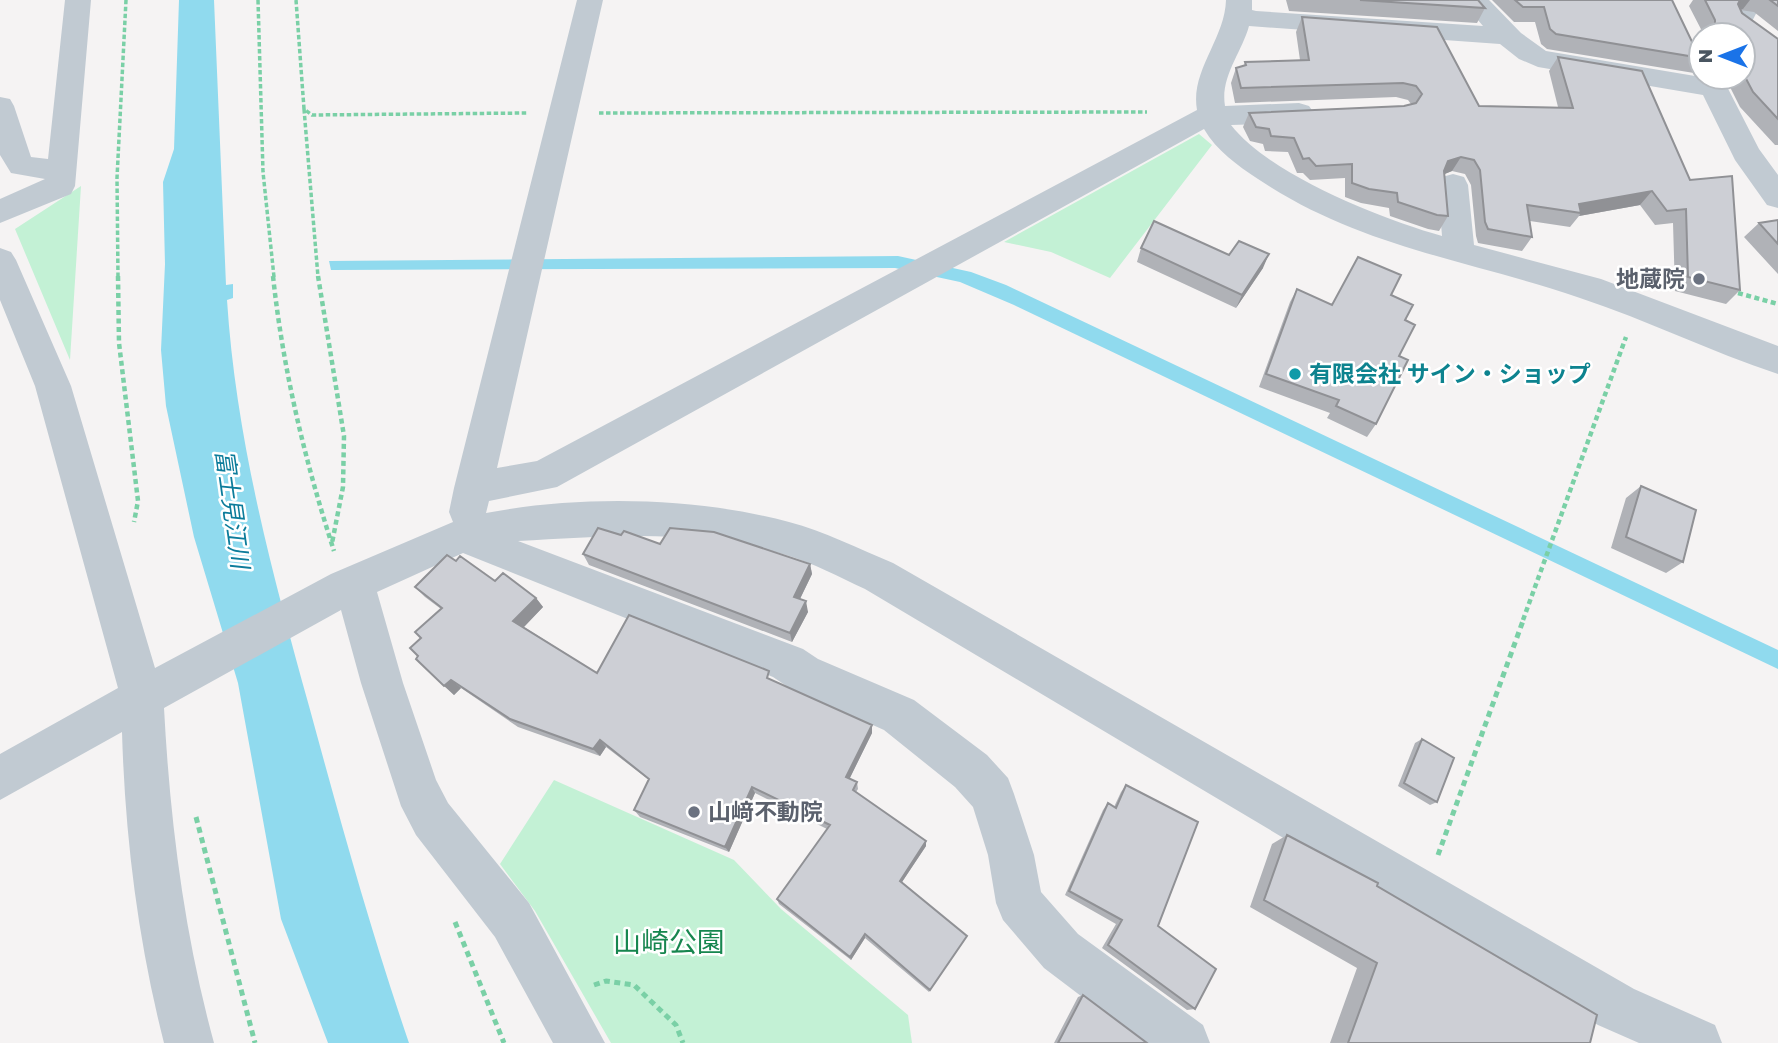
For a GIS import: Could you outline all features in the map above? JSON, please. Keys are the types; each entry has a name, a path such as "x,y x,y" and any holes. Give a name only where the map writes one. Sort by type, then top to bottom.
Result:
{"street":[{"path":"0,212 60,186 79,0"},
{"path":"463,535 524,265 590,0"},
{"path":"1474,0 1506,36 1522,50 1538,58 1687,69"},
{"path":"1506,36 1255,19 1240,8 1230,46 1211,79 1211,114 1221,133 1234,148 1305,194 1355,218 1404,236 1533,270 1637,304 1778,360"},
{"path":"1715,91 1746,153 1778,197"},
{"path":"0,106 17,160 22,166 62,171"},
{"path":"473,488 544,476 1211,114 1330,111"},
{"path":"1452,186 1459,251"},
{"path":"0,260 53,386 117,603 156,690 147,808 170,975 189,1043"},
{"path":"0,778 342,589 463,535 518,524 613,519 719,523 791,539 879,576 1616,1007 1697,1043"},
{"path":"463,535 788,663 803,673 899,715 971,771 992,794 1011,855 1020,903 1061,951 1185,1043"},
{"path":"342,589 382,683 417,790 432,819 512,920 580,1043"}],"path":[{"path":"126,0 117,178 119,343 138,501 133,526"},
{"path":"258,0 262,172 276,301 290,390 342,589"},
{"path":"296,0 314,252 344,436 343,487 332,544"},
{"path":"304,109 312,116 562,113 1211,114"},
{"path":"1738,293 1778,304"},
{"path":"1423,895 1637,304"},
{"path":"190,805 196,817 255,1043"},
{"path":"555,996 606,981 634,985 676,1025 683,1043"}],"green space":[{"path":"1199,134 1212,145 1110,278 1051,252 1004,242"},
{"path":"81,186 70,360 15,229"},
{"name":"山崎公園","path":"554,780 734,860 781,909 908,1015 912,1043 611,1043 535,911 500,864"}],"water":[{"name":"富士見江川","path":"179,0 214,0 226,285 233,284 233,298 227,300 238,403 247,454 269,556 344,833 409,1043 328,1043 281,919 238,683 194,537 166,406 161,350 165,264 163,182 174,149"},
{"path":"898,256 971,272 1006,285 1778,650 1778,669 1014,305 960,282 895,268 331,270 329,261"}],"building":[{"path":"1360,0 1478,0 1485,8"},
{"path":"1515,0 1672,0 1687,31 1687,56 1556,34 1550,29 1544,7 1523,7"},
{"path":"1705,0 1740,0 1738,4 1742,13 1753,21 1715,21"},
{"path":"1302,17 1437,27 1479,106 1573,108 1558,57 1642,71 1690,180 1732,176 1740,290 1688,277 1686,209 1667,211 1652,191 1579,204 1581,213 1527,205 1532,237 1488,229 1480,170 1474,160 1461,157 1448,161 1444,171 1448,216 1398,202 1397,193 1369,189 1352,183 1352,164 1316,166 1309,158 1303,159 1294,138 1271,136 1269,129 1256,127 1249,113 1404,106 1416,103 1422,94 1416,86 1403,83 1241,88 1236,68 1246,65 1245,62 1309,60"},
{"path":"1757,24 1778,39 1778,119 1753,92 1757,91"},
{"path":"1778,220 1778,244 1759,223"},
{"path":"1154,221 1229,255 1239,241 1269,254 1242,295 1141,248"},
{"path":"1358,257 1401,275 1391,295 1413,305 1405,320 1415,325 1399,356 1408,360 1376,424 1336,406 1339,400 1266,374 1297,289 1332,305"},
{"path":"1641,486 1696,510 1683,562 1626,537"},
{"path":"598,528 621,535 624,531 660,544 670,528 714,532 810,564 794,597 806,601 790,633 583,554"},
{"path":"447,555 456,561 460,556 495,581 503,573 536,598 513,621 597,673 629,615 769,671 767,678 872,725 846,777 857,782 853,790 926,841 900,881 967,936 930,990 865,934 850,957 777,899 830,825 752,787 725,847 634,810 649,779 600,740 593,749 510,719 451,680 444,686 416,659 418,656 410,648 421,638 415,632 442,608 415,587"},
{"path":"1422,739 1454,758 1437,802 1404,783"},
{"path":"1126,785 1198,822 1158,926 1216,969 1195,1009 1108,945 1122,920 1069,891 1108,803 1116,808"},
{"path":"1287,835 1378,883 1377,886 1597,1015 1590,1043 1348,1043 1377,963 1264,900"},
{"path":"1083,995 1147,1043 1058,1043"}],"place":[{"name":"地蔵院","path":"1699,279"},
{"name":"有限会社 サイン・ショップ","path":"1295,374"},
{"name":"山﨑不動院","path":"694,812"}]}
